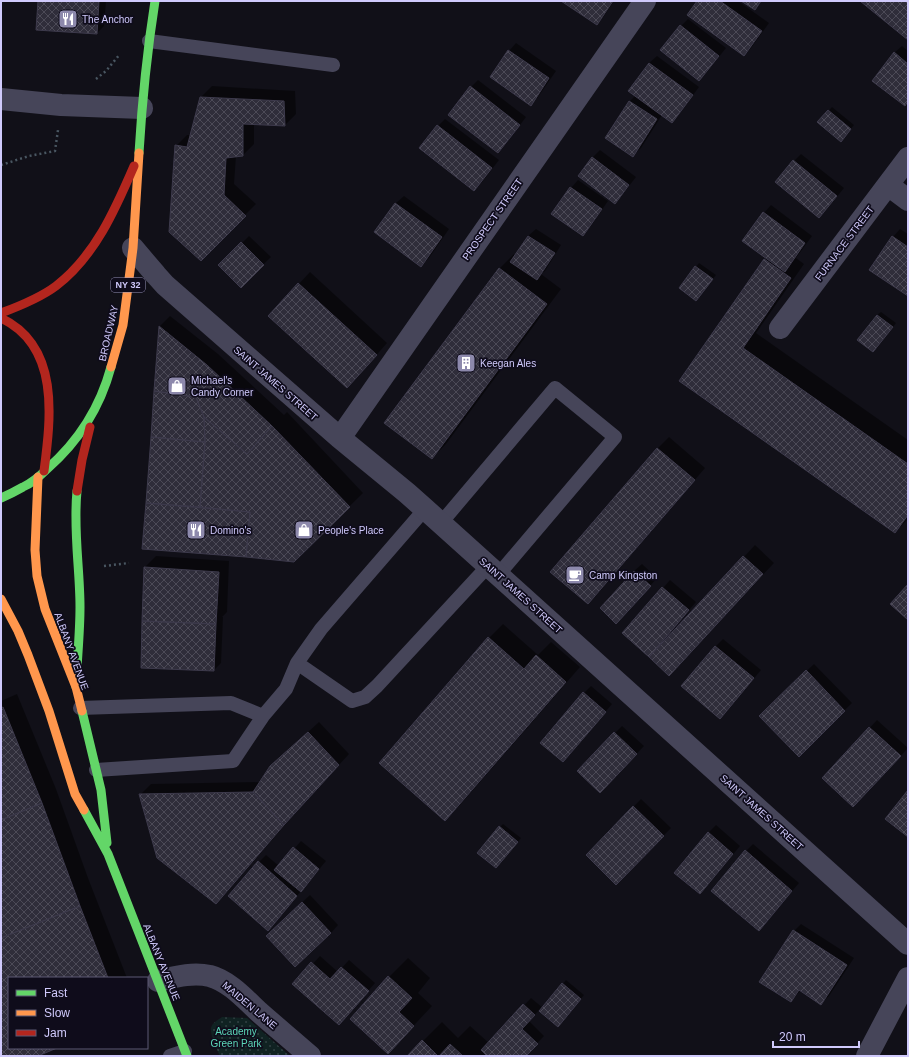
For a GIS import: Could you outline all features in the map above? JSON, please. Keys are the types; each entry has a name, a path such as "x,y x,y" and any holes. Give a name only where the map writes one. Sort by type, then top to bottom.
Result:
{"main road":[{"name":"BROADWAY","path":"41,474 60,458 79,436 94,411 107,382 123,325 133,248 142,108 154,1"},
{"name":"BROADWAY","path":"1,314 35,299 55,286 70,274 86,257 121,195 139,154"},
{"name":"ALBANY AVENUE","path":"1,318 15,325 28,338 44,368 48,386 50,406 49,429 41,474 35,550 37,576 45,609 76,687 101,790 108,854"},
{"path":"76,687 80,620 79,570 76,540 77,494 80,465 94,411"},
{"name":"NY 32","path":"1,498 24,487 41,474"},
{"name":"ALBANY AVENUE","path":"1,599 28,655 76,794 108,854 186,1054"}],"street":[{"name":"PROSPECT STREET","path":"340,438 645,1"},
{"path":"1,99 61,105 142,108"},
{"name":"FURNACE STREET","path":"780,328 908,158"},
{"path":"888,186 908,200"},
{"name":"SAINT JAMES STREET","path":"133,248 165,285 340,438 441,523 908,944"},
{"name":"MAIDEN LANE","path":"158,981 193,975 202,975 217,979 233,989 310,1056"},
{"path":"867,1056 908,978"}],"lane":[{"path":"149,41 333,65"},
{"path":"297,663 352,701 366,697 493,570 615,437 555,388 441,523"},
{"path":"96,770 233,761 263,716 286,689 297,663 321,629 425,509"},
{"path":"80,708 231,703 263,716"},
{"path":"170,1056 186,1054"}],"path":[{"path":"93,80 101,76 106,71 124,49"},
{"path":"1,165 29,156 55,151 58,129"},
{"path":"98,567 130,563"}],"green space":[{"name":"Academy Green Park","path":"222,1017 247,1018 290,1056 220,1056 211,1028 214,1023"}],"building":[{"name":"The Anchor","path":"38,1 99,1 97,34 36,30"},
{"path":"561,1 613,1 597,25"},
{"path":"697,1 720,1 762,31 744,56 687,15"},
{"path":"741,1 761,1 755,10"},
{"path":"860,1 908,1 908,40"},
{"path":"680,25 719,56 699,81 660,50"},
{"path":"508,50 549,78 531,106 490,77"},
{"path":"894,52 908,64 908,101 905,106 872,81"},
{"path":"649,63 693,95 672,123 628,91"},
{"path":"470,86 520,125 498,153 448,115"},
{"path":"200,97 284,101 285,126 243,124 243,156 226,158 224,195 246,216 201,261 169,232 175,145 187,147"},
{"path":"629,101 657,119 633,157 605,138"},
{"path":"828,110 851,129 841,142 817,122"},
{"path":"437,125 492,168 474,191 419,148"},
{"path":"592,157 629,185 615,204 578,176"},
{"path":"793,160 837,196 819,218 775,182"},
{"path":"570,187 602,209 583,236 551,214"},
{"path":"395,203 442,237 421,267 374,232"},
{"path":"763,212 805,243 785,272 742,241"},
{"path":"528,236 555,253 537,280 510,262"},
{"path":"892,236 908,247 908,296 869,270"},
{"path":"241,242 264,265 241,288 218,265"},
{"path":"764,259 791,278 743,348 908,464 908,515 895,533 679,381"},
{"path":"695,266 713,279 696,301 679,288"},
{"name":"Keegan Ales","path":"499,268 547,304 432,459 384,423"},
{"path":"298,283 377,355 347,388 268,316"},
{"path":"877,315 893,327 873,352 857,340"},
{"path":"159,326 207,365 272,426 247,454 204,417 196,397 154,391"},
{"path":"154,391 196,397 204,417 205,442 151,437"},
{"path":"204,417 247,454 272,426 350,507 294,562 246,557 250,512 200,507 205,442"},
{"path":"151,437 205,442 200,507 146,503"},
{"path":"657,448 695,480 588,604 550,572"},
{"name":"Domino's","path":"146,503 250,512 246,557 142,549"},
{"path":"743,556 763,574 669,676 649,657"},
{"path":"144,567 219,572 216,624 142,621"},
{"path":"634,571 651,586 616,624 600,608"},
{"path":"908,584 908,620 890,604"},
{"path":"662,587 689,610 649,657 622,633"},
{"path":"142,621 216,624 214,671 141,668"},
{"path":"488,637 524,669 536,655 566,682 445,821 379,763"},
{"path":"715,646 754,678 720,719 681,686"},
{"path":"806,670 845,711 799,757 759,716"},
{"path":"583,692 606,712 563,762 540,743"},
{"path":"3,707 42,803 1,820 1,708"},
{"path":"869,727 901,756 853,807 822,778"},
{"path":"308,732 339,765 284,825 253,792 270,766"},
{"path":"614,732 637,754 600,793 577,771"},
{"path":"908,790 908,837 885,819"},
{"path":"253,792 284,825 216,904 157,858 139,794"},
{"path":"42,803 80,906 1,938 1,820"},
{"path":"633,806 664,836 616,885 586,855"},
{"path":"499,826 518,842 496,868 477,853"},
{"path":"708,832 733,854 700,894 674,873"},
{"path":"293,847 319,869 301,892 274,870"},
{"path":"745,850 792,891 759,931 711,891"},
{"path":"258,861 297,896 268,931 228,896"},
{"path":"302,902 331,933 295,967 266,936"},
{"path":"80,906 108,977 8,977 8,1049 55,1049 38,1056 1,1056 1,938"},
{"path":"793,930 847,965 821,1005 799,990 791,1002 759,982"},
{"path":"311,962 330,979 341,967 369,991 339,1025 292,984"},
{"path":"388,976 412,998 399,1012 414,1026 388,1054 350,1019"},
{"path":"562,983 581,999 558,1027 539,1011"},
{"path":"523,1004 535,1015 522,1029 538,1044 526,1056 487,1056 481,1050"},
{"path":"422,1040 438,1056 407,1056"},
{"path":"450,1044 463,1056 439,1056"}],"traffic: fast":[{"path":"139,153 145,77 155,1"},
{"path":"1,498 36,479 69,447 87,423 94,410 101,396 111,367"},
{"path":"76,687 80,627 80,593 76,535 77,491"},
{"path":"82,711 101,790 107,843"},
{"path":"84,810 108,854 187,1056"}],"traffic: slow":[{"path":"111,367 123,325 133,248 139,153"},
{"path":"38,477 35,550 37,576 45,609 76,687 82,711"},
{"path":"1,599 18,631 28,655 49,711 75,794 84,810"}],"traffic: jam":[{"path":"1,313 30,301 50,290 70,274 82,261 93,246 111,215 134,166"},
{"path":"1,318 20,330 34,346 42,364 47,385 49,406 49,428 44,471"},
{"path":"77,491 82,460 90,427"}],"place":[{"name":"The Anchor","path":"68,19"},
{"name":"Keegan Ales","path":"466,363"},
{"name":"Michael's Candy Corner","path":"177,386"},
{"name":"Domino's","path":"196,530"},
{"name":"People's Place","path":"304,530"},
{"name":"Camp Kingston","path":"575,575"}]}
